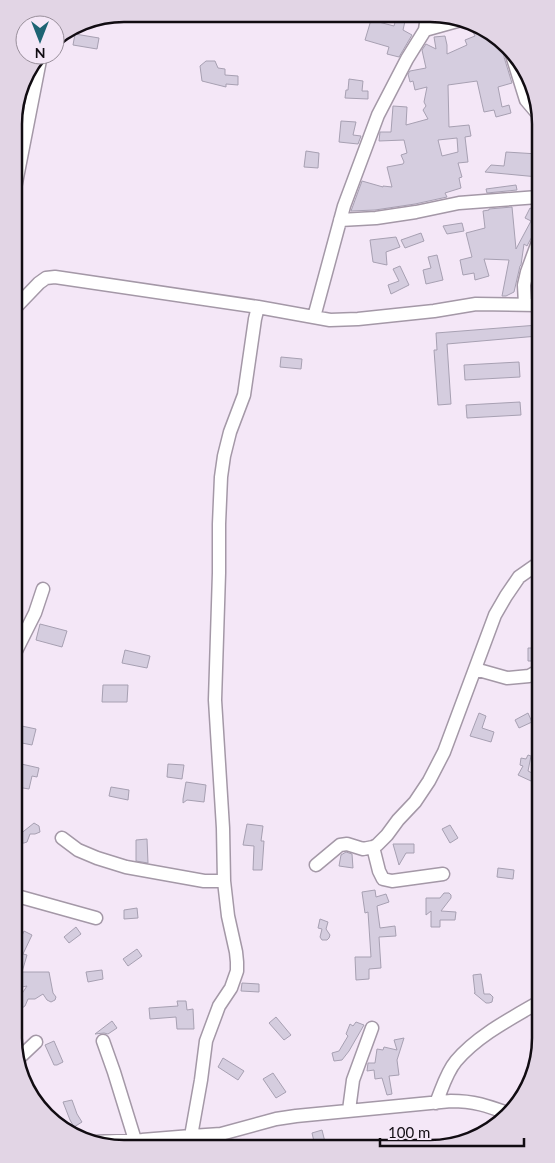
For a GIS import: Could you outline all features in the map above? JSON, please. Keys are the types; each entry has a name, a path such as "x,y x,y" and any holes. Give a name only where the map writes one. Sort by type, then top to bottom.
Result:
{"street":[{"path":"314,317 344,206 378,115 407,59 425,30 427,22"},
{"path":"425,30 448,24"},
{"path":"23,147 38,71"},
{"path":"517,71 526,100 531,105"},
{"path":"340,220 376,218 459,203 532,197"},
{"path":"525,304 524,285 532,258"},
{"path":"23,300 38,283 46,278 55,277 258,307 330,320 434,311 476,304 532,305"},
{"path":"191,1136 206,1041 219,1006 231,988 237,971 236,952 228,916 224,881 223,828 214,700 219,524 224,456 230,432 244,394 258,307"},
{"path":"316,865 340,845 347,844 363,849 377,845 415,802 429,781 444,752 495,615 519,577 532,568"},
{"path":"22,637 43,589"},
{"path":"475,669 507,678 532,674"},
{"path":"62,838 78,850 126,867 204,881 224,881"},
{"path":"373,847 383,879 392,881 443,874"},
{"path":"22,897 96,918"},
{"path":"436,1103 444,1082 456,1062 477,1041 532,1006"},
{"path":"350,1110 354,1080 372,1028"},
{"path":"103,1041 135,1140 221,1134 276,1119 296,1116 436,1103 466,1101 502,1111"},
{"path":"23,1054 36,1042"}],"building":[{"path":"370,22 394,26 395,22 405,22 403,30 412,35 399,57 387,54 389,47 365,40"},
{"path":"473,32 503,52 512,83 498,87 502,107 509,105 511,113 496,117 494,110 484,112 477,81 448,85 449,127 469,125 471,136 465,137 468,162 458,163 462,177 459,178 461,188 445,193 447,197 415,204 375,210 351,211 362,181 383,187 392,187 387,167 403,164 404,162 401,155 407,153 404,140 379,141 380,132 391,132 393,106 407,107 406,125 428,119 423,110 426,106 424,102 427,87 415,90 413,81 410,82 408,74 410,71 426,68 422,50 426,44 436,49 434,37 445,36 447,54 467,45 465,40 475,36","holes":["457,138 458,152 442,156 438,140"]},
{"path":"76,34 99,38 97,49 73,45"},
{"path":"206,61 215,61 218,68 225,69 225,75 238,76 238,85 226,84 226,87 202,81 200,66"},
{"path":"349,79 363,81 362,91 368,91 368,99 345,98"},
{"path":"341,121 356,122 353,135 361,136 358,144 339,142"},
{"path":"306,151 319,153 318,168 304,167"},
{"path":"506,152 532,154 532,176 485,172 491,165 504,166"},
{"path":"516,185 517,190 487,193 486,189"},
{"path":"512,207 516,249 531,221 525,218 530,208 532,209 532,236 527,246 524,244 514,292 506,296 502,296 509,260 484,259 489,276 475,280 474,273 463,275 460,260 472,257 466,233 485,228 483,211"},
{"path":"462,223 464,231 447,234 443,226"},
{"path":"421,233 424,241 405,248 401,240"},
{"path":"396,237 400,247 386,252 387,265 373,262 370,240"},
{"path":"437,255 443,280 426,284 423,270 431,268 428,257"},
{"path":"400,266 409,285 391,294 388,285 399,281 393,269"},
{"path":"532,325 532,337 447,344 451,404 438,405 434,350 437,350 436,333"},
{"path":"281,357 302,359 301,369 280,367"},
{"path":"519,362 520,377 465,380 464,365"},
{"path":"520,402 521,415 467,418 466,405"},
{"path":"40,624 67,631 62,647 36,640"},
{"path":"528,648 532,648 532,661 528,661"},
{"path":"125,650 150,656 147,668 122,663"},
{"path":"103,685 128,685 127,702 102,702"},
{"path":"479,713 486,716 482,728 494,732 491,742 470,736"},
{"path":"528,713 532,722 519,728 515,720"},
{"path":"22,726 36,729 32,745 22,743"},
{"path":"528,755 531,756 528,771 532,773 531,781 518,775 523,766 520,765 521,758 526,759"},
{"path":"22,764 39,768 37,777 32,776 29,789 22,788"},
{"path":"168,764 184,765 182,779 167,777"},
{"path":"186,782 206,785 204,802 187,800 183,803"},
{"path":"111,787 129,790 128,800 109,796"},
{"path":"34,823 39,826 40,832 30,834 27,842 24,843 22,843 22,832"},
{"path":"247,824 263,826 261,841 264,841 262,870 253,870 254,846 243,845"},
{"path":"450,825 458,838 450,843 442,829"},
{"path":"147,839 148,863 136,861 136,840"},
{"path":"393,844 414,844 414,853 406,853 399,865"},
{"path":"346,852 352,854 353,868 339,866 341,855"},
{"path":"498,868 514,870 513,879 497,877"},
{"path":"375,890 376,897 386,894 389,902 377,906 380,928 395,926 396,936 379,937 381,968 369,969 369,979 356,980 355,957 371,957 368,912 365,913 362,892"},
{"path":"444,893 449,893 451,898 441,911 456,912 455,920 440,920 440,927 431,927 431,911 426,915 426,898 440,898"},
{"path":"137,908 138,918 124,919 124,910"},
{"path":"320,919 328,922 326,929 330,935 327,940 322,940 320,937 322,929 318,928"},
{"path":"76,927 81,934 69,943 64,937"},
{"path":"24,931 32,935 23,954 27,955 22,972 22,935"},
{"path":"137,949 142,956 128,966 123,959"},
{"path":"102,970 103,979 88,982 86,972"},
{"path":"22,972 49,972 53,993 56,997 55,1000 51,1002 47,1000 43,994 35,999 28,999 22,1008 22,993 27,986 22,987"},
{"path":"481,974 484,994 490,994 493,997 492,1002 489,1003 486,1003 474,993 473,975"},
{"path":"242,983 259,984 259,992 241,991"},
{"path":"177,1001 186,1001 187,1010 193,1009 194,1029 177,1029 176,1017 150,1019 149,1008 178,1006"},
{"path":"276,1017 291,1035 284,1040 269,1023"},
{"path":"112,1021 117,1028 108,1034 95,1034"},
{"path":"356,1022 364,1025 342,1060 334,1061 332,1053 339,1051 348,1036 346,1034 350,1024 353,1026"},
{"path":"404,1038 397,1060 399,1075 389,1076 392,1094 387,1095 382,1078 375,1079 374,1070 367,1071 368,1063 375,1063 377,1049 383,1050 384,1047 397,1050 394,1040"},
{"path":"54,1041 63,1062 57,1065 54,1065 45,1045"},
{"path":"223,1058 244,1071 238,1080 218,1067"},
{"path":"273,1073 286,1092 276,1098 263,1079"},
{"path":"72,1100 82,1122 74,1127 63,1102"},
{"path":"322,1130 324,1140 314,1140 312,1133"}]}
